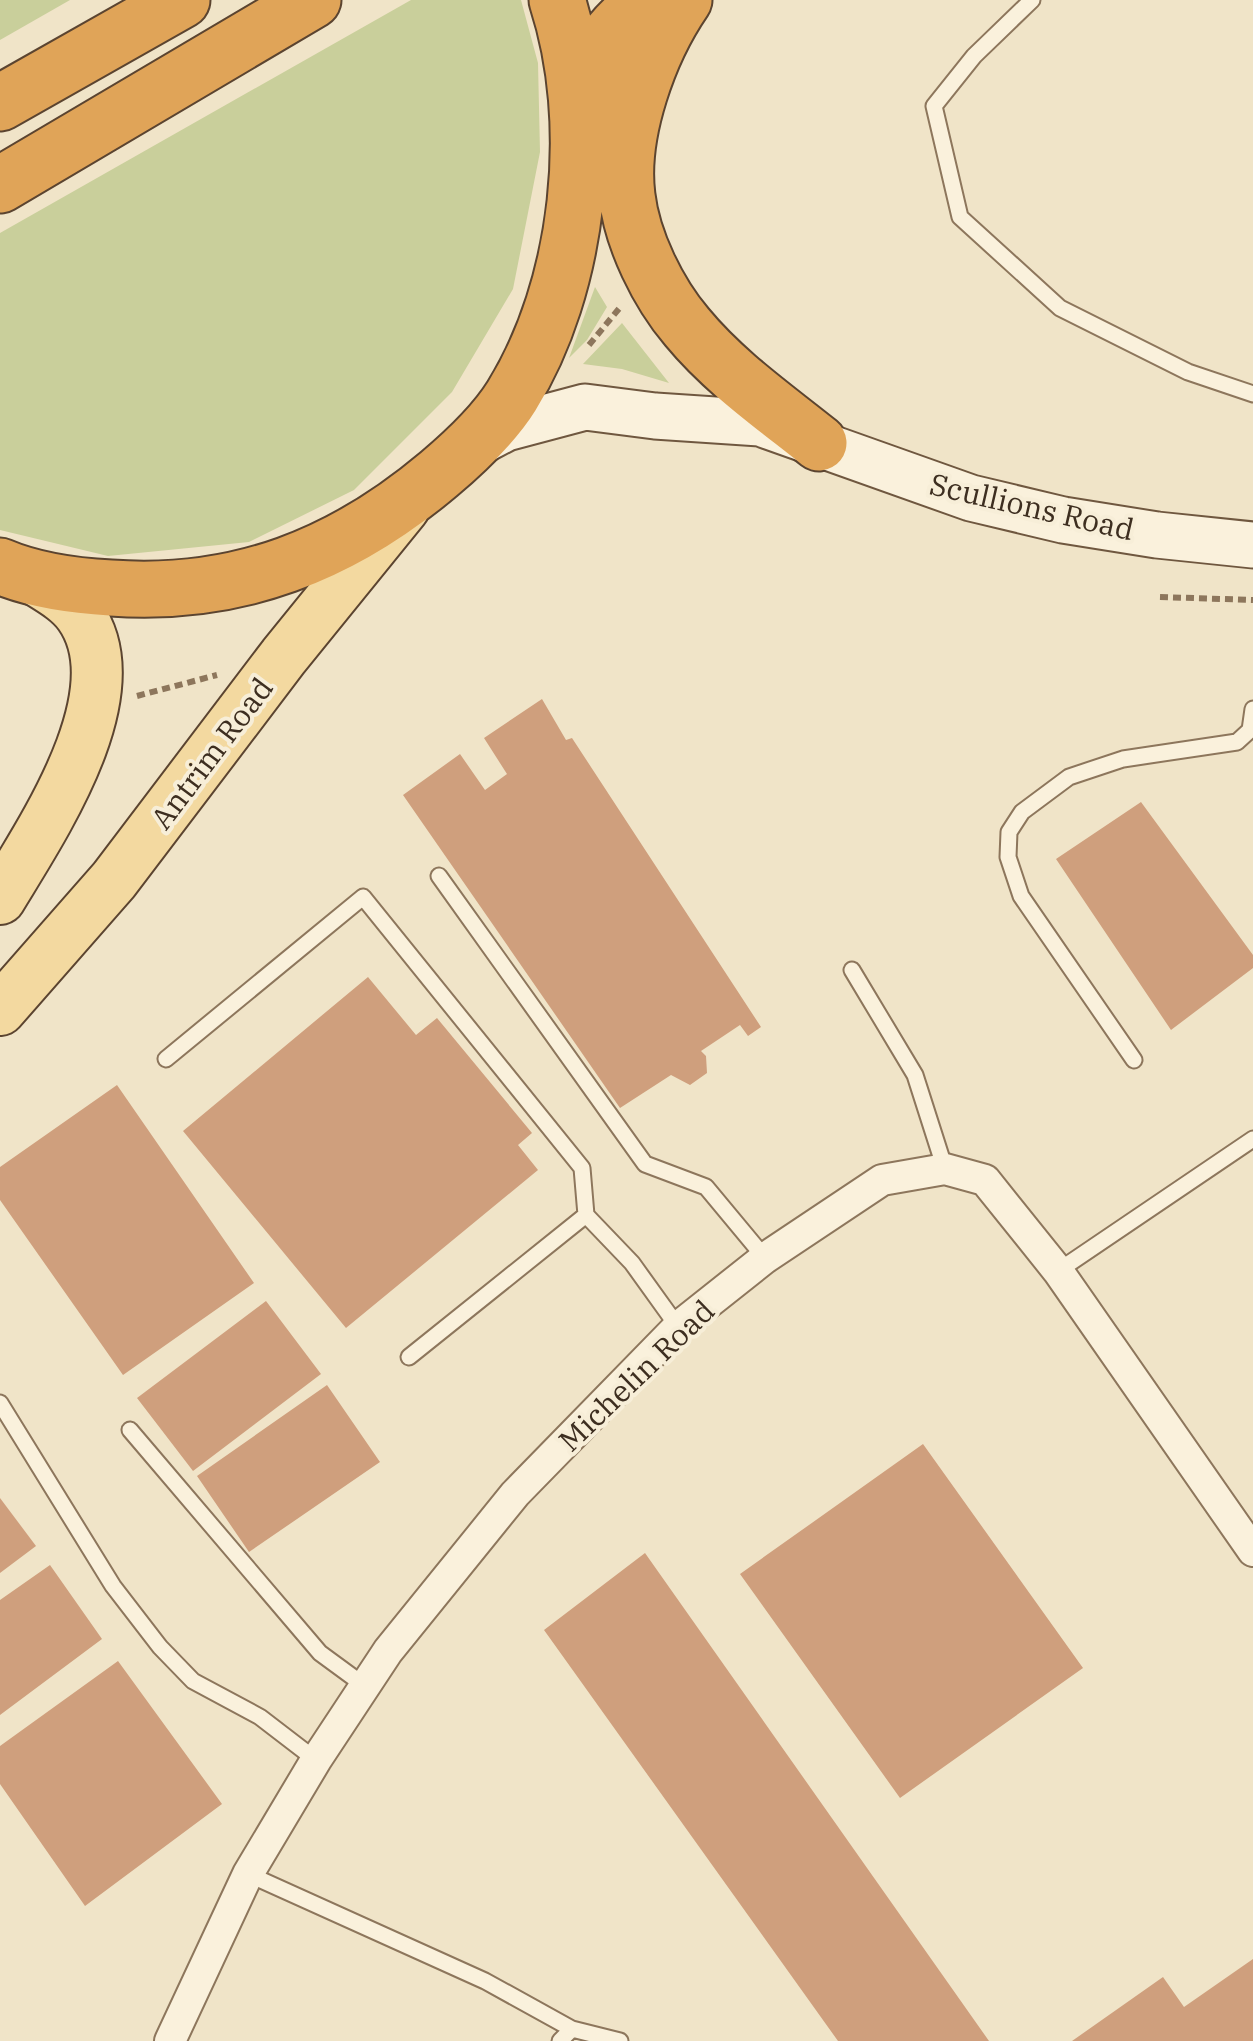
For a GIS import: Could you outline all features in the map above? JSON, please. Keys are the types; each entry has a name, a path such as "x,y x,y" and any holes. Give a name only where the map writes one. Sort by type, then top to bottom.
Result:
{"highway":[{"path":"0,103 182,0"},
{"path":"0,185 312,0"},
{"path":"11,571 93,587 145,590 249,578 294,564 338,543 417,492 467,448 510,400 539,346 571,228 579,135 574,65 557,0"},
{"path":"579,135 588,74 602,44 626,16 650,0"},
{"path":"684,0 642,83 630,140 626,195 638,242 686,326 730,372 819,444"}],"main road":[{"name":"Scullions Road","path":"579,135 622,260 642,292 682,354 760,423"},
{"name":"Scullions Road","path":"467,448 506,428 584,407 760,423 971,498 1063,520 1157,535 1253,544"},
{"name":"Antrim Road","path":"0,1010 114,880 284,656 417,492"},
{"path":"0,899 70,771 93,708 98,682 95,650 80,616 62,597 11,571"}],"street":[{"name":"Michelin Road","path":"170,2041 248,1874 316,1760 388,1651 516,1494 678,1327 765,1258 882,1180 945,1169"},
{"path":"945,1169 985,1180 1058,1272 1253,1551"}],"lane":[{"path":"1032,0 974,56 934,106 960,216 1060,308 1188,372 1253,394"},
{"path":"1134,1060 1021,896 1008,856 1009,832 1022,812 1069,777 1123,760 1237,742 1250,730 1253,708"},
{"path":"439,876 645,1164 706,1187 765,1258"},
{"path":"166,1060 364,897 582,1168 586,1215 632,1263 678,1327"},
{"path":"852,970 915,1076 945,1169"},
{"path":"1058,1272 1253,1139"},
{"path":"409,1357 586,1215"},
{"path":"0,1402 113,1586 160,1647 193,1681 260,1717 316,1760"},
{"path":"130,1430 320,1654 366,1686"},
{"path":"248,1874 485,1981 566,2035 620,2041"}],"path":[{"path":"572,411 572,368 617,308 642,292"},
{"path":"1160,596 1253,600"},
{"path":"93,708 284,656"}],"green space":[{"path":"0,0 70,0 0,40"},
{"path":"411,0 521,0 538,63 540,152 513,289 452,392 354,490 249,542 108,556 0,530 0,233"},
{"path":"595,287 607,307 587,340 569,358"},
{"path":"622,323 669,383 622,369 583,364"}],"building":[{"path":"542,699 566,740 572,738 761,1027 748,1036 740,1025 701,1051 706,1056 707,1073 690,1085 671,1075 620,1108 403,795 460,754 485,790 507,774 484,738"},
{"path":"1141,802 1253,955 1253,968 1171,1030 1056,859"},
{"path":"368,977 416,1035 437,1018 532,1133 518,1145 538,1170 346,1328 183,1131"},
{"path":"117,1085 254,1283 123,1375 0,1200 0,1167"},
{"path":"266,1301 321,1374 193,1471 137,1398"},
{"path":"327,1385 380,1462 249,1552 197,1476"},
{"path":"923,1444 1083,1668 900,1798 740,1574"},
{"path":"0,1498 36,1546 0,1573"},
{"path":"645,1553 989,2041 838,2041 544,1630"},
{"path":"50,1565 102,1639 0,1715 0,1600"},
{"path":"118,1661 222,1804 85,1906 0,1784 0,1746"},
{"path":"1253,1959 1253,2041 1072,2041 1163,1977 1184,2007"}]}
